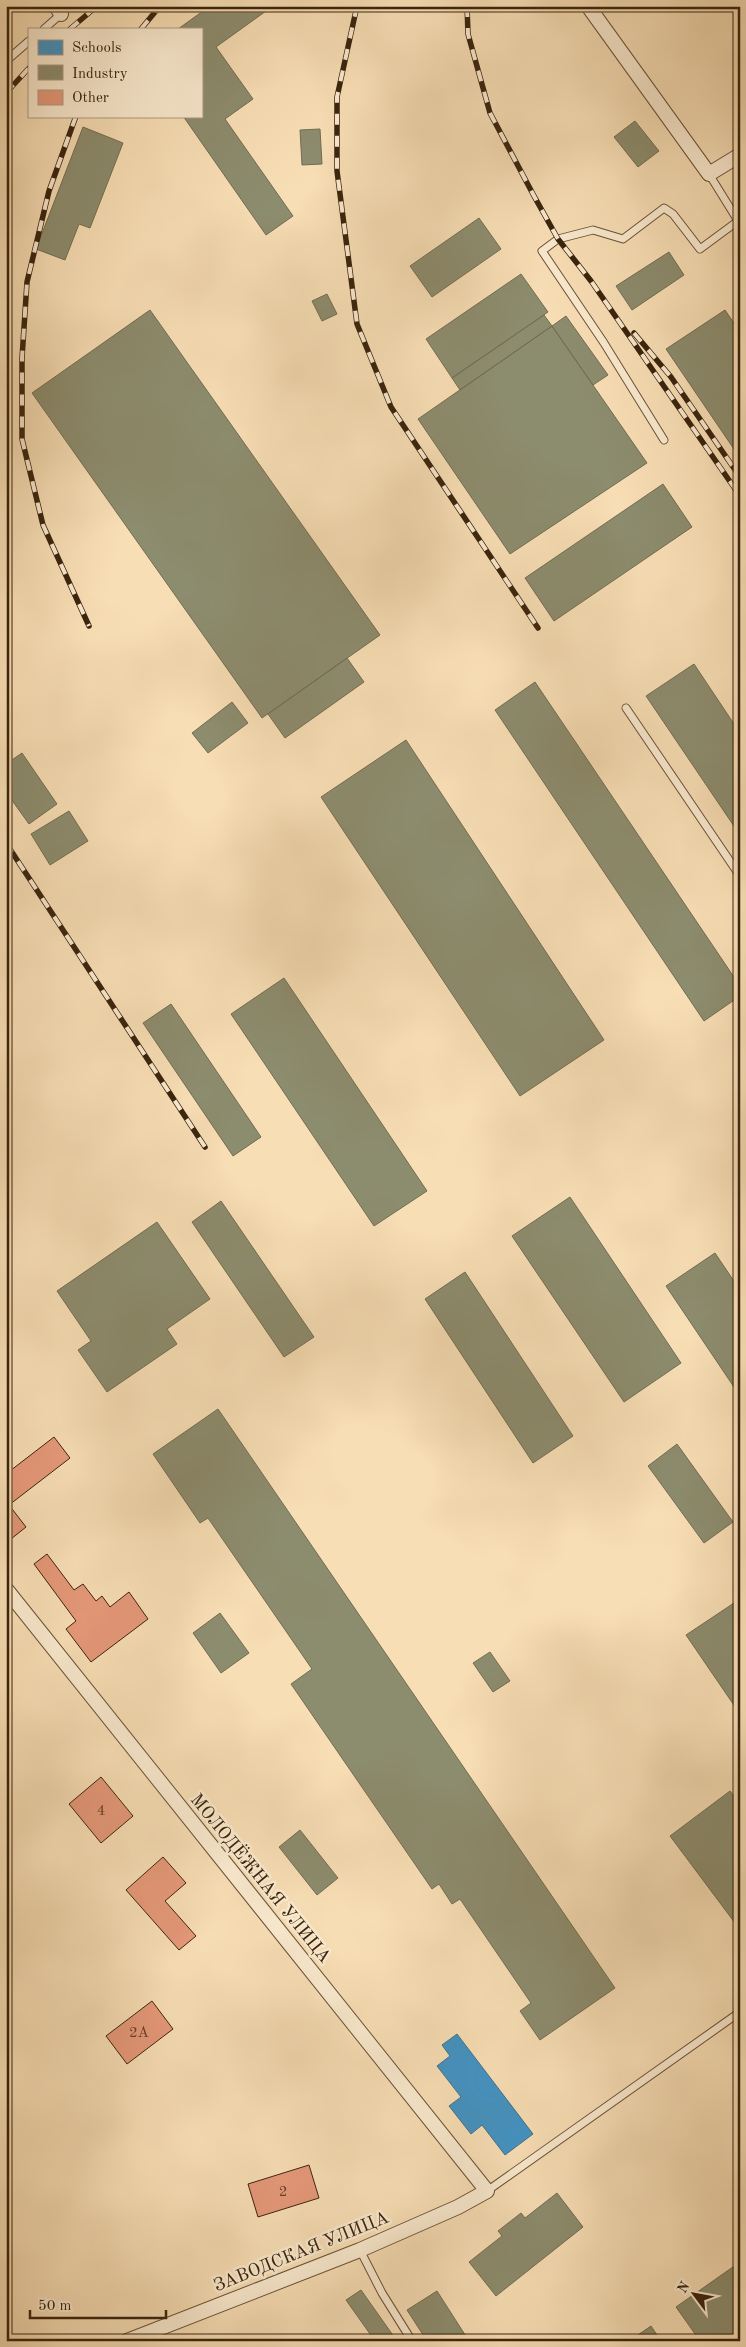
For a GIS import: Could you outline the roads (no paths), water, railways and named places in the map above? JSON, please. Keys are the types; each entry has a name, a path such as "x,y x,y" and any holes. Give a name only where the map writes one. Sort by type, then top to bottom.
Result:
{"street":[{"path":"588,6 709,174 740,155"},
{"name":"МОЛОДЁЖНАЯ УЛИЦА","path":"6,1589 487,2191"},
{"name":"ЗАВОДСКАЯ УЛИЦА","path":"127,2341 360,2250 458,2207 487,2191"}],"lane":[{"path":"45,28 59,10"},
{"path":"6,60 28,42"},
{"path":"664,440 604,343 542,251 558,239 593,230 623,239 664,208 673,214 700,249 739,222 709,174"},
{"path":"626,708 740,876"},
{"path":"487,2191 740,2012"},
{"path":"360,2250 382,2293 412,2341"}],"railway":[{"path":"71,28 97,6"},
{"path":"142,28 160,6"},
{"path":"357,6 337,97 337,171 357,324 391,407 538,628"},
{"path":"467,6 468,34 490,113 534,196 558,239 591,281 740,496"},
{"path":"6,93 28,69"},
{"path":"75,118 49,191 27,282 22,358 22,439 43,525 89,626"},
{"path":"634,333 671,377 740,477"},
{"path":"6,843 205,1147"}]}
